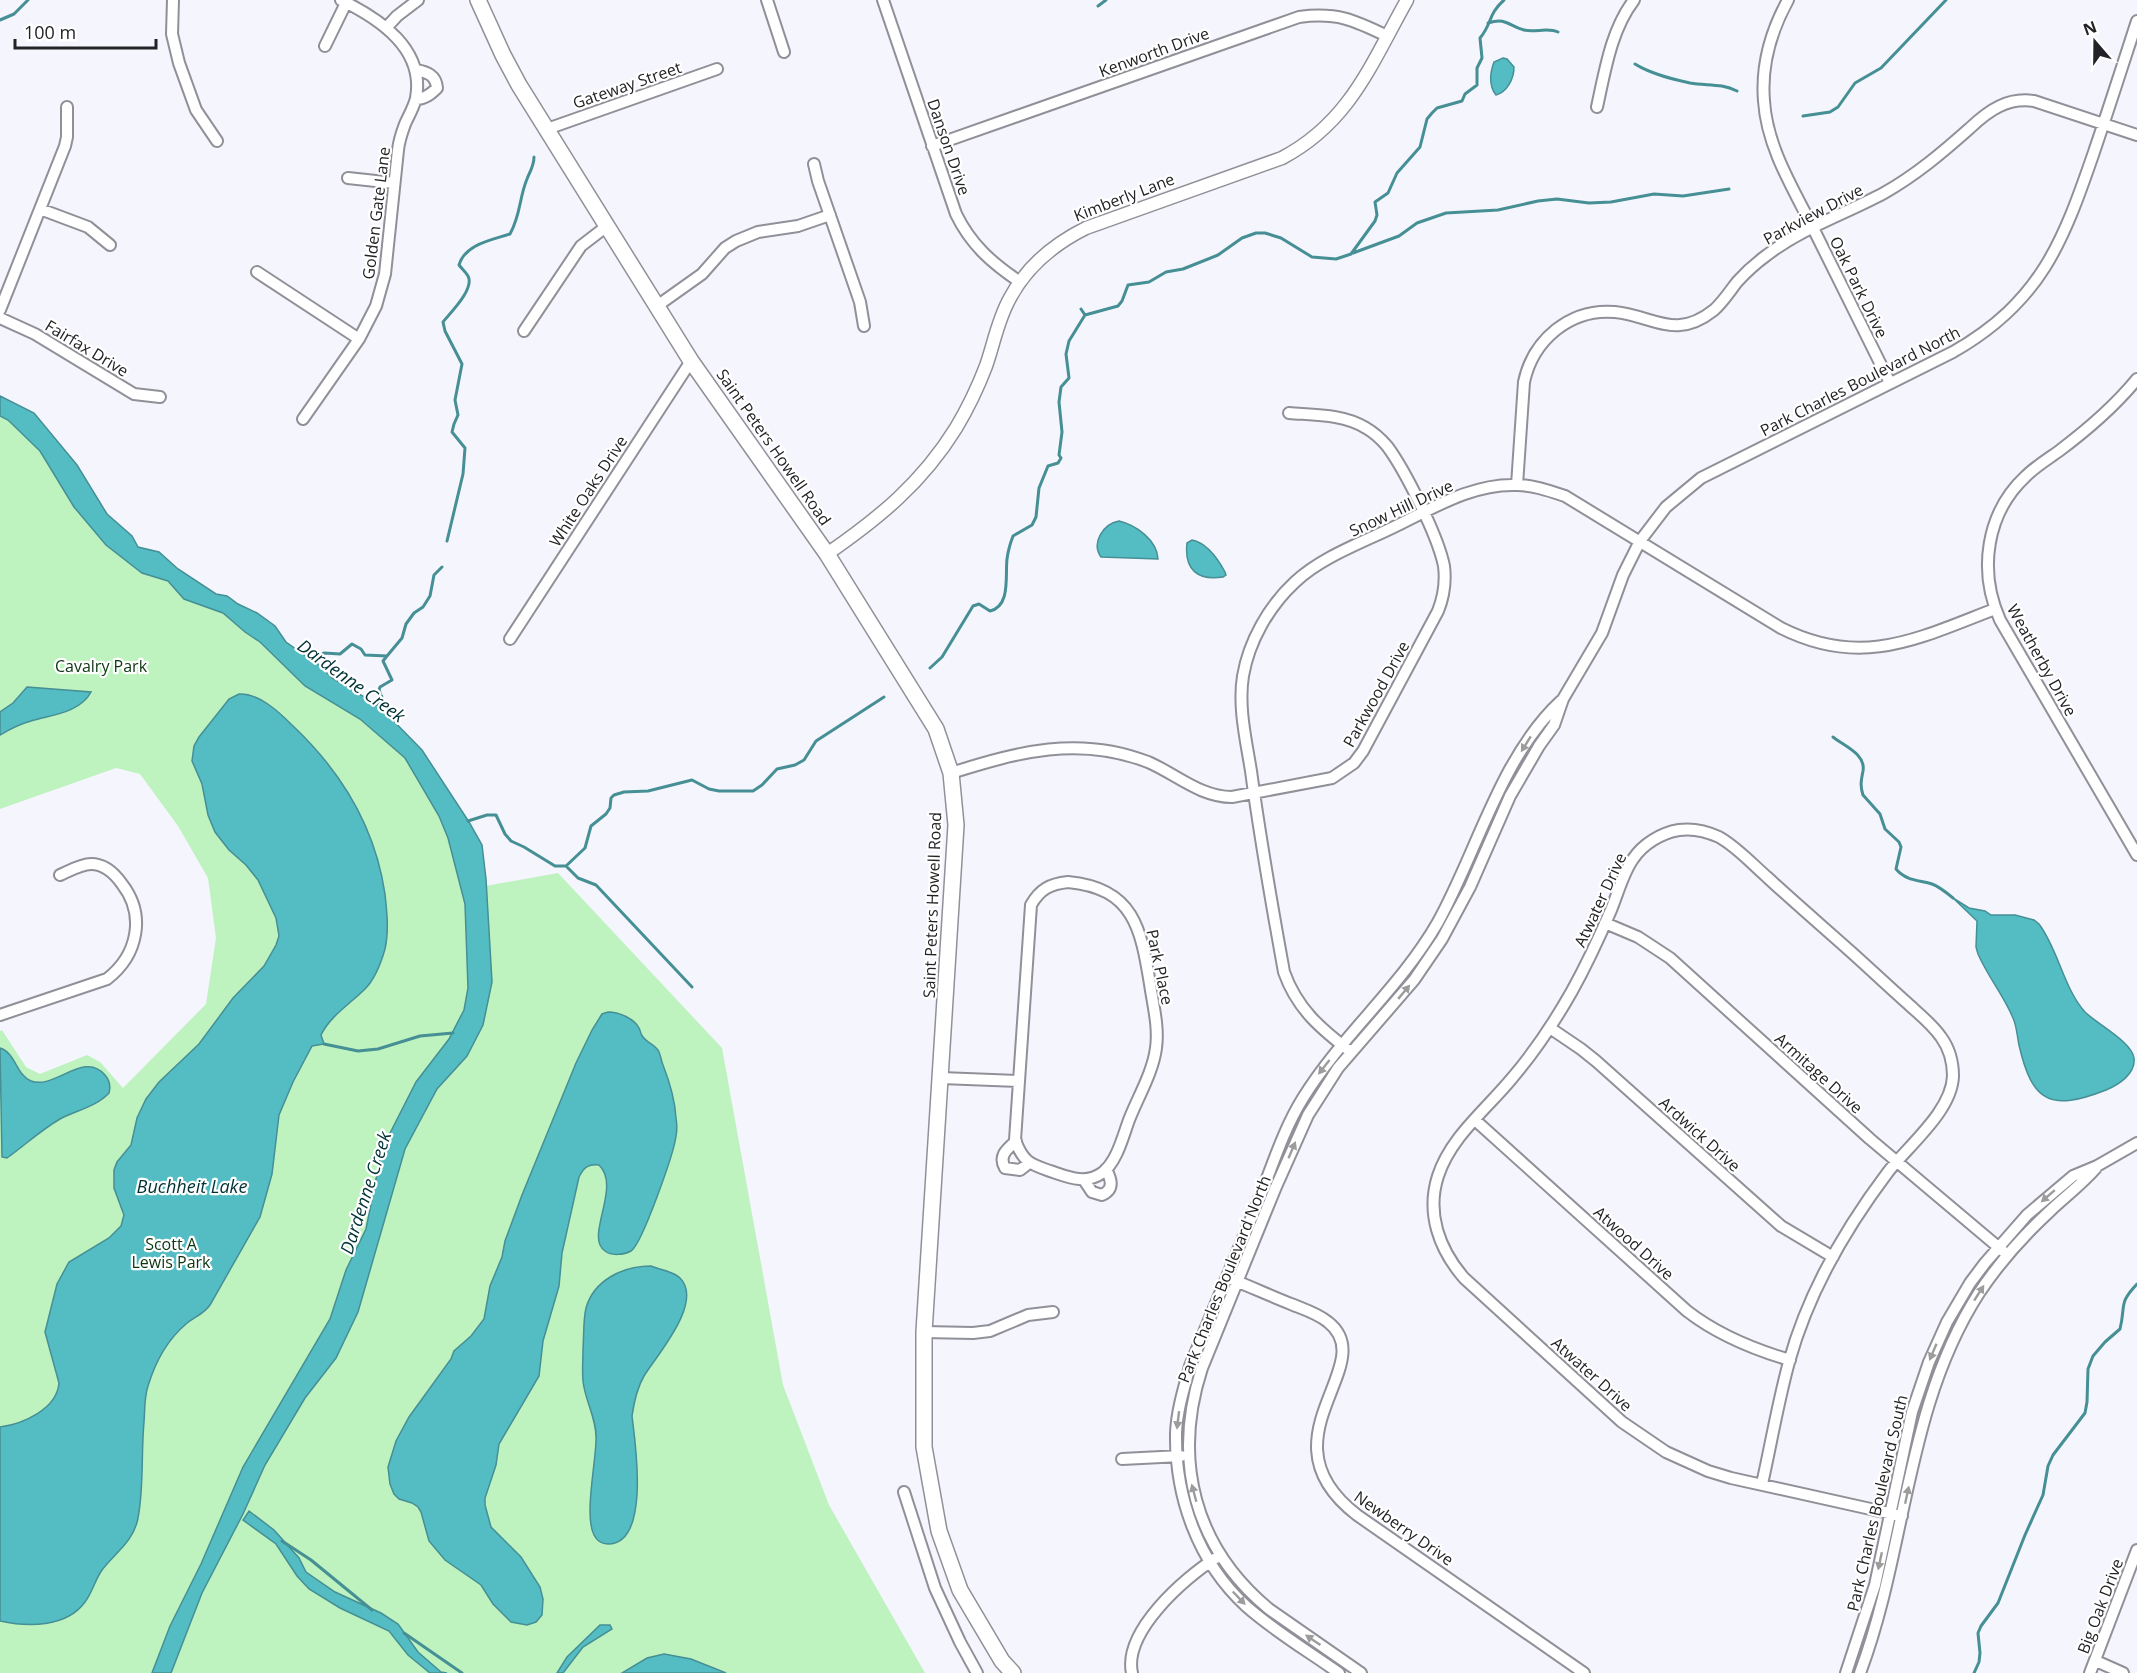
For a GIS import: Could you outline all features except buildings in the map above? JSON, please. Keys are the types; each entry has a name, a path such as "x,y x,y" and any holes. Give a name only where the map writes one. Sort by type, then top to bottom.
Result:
{"main road":[{"name":"Saint Peters Howell Road","path":"478,0 507,63 691,361 754,447 827,554 936,729 951,773 956,825 924,1332 924,1447 939,1531 960,1590 1002,1661 1013,1673"}],"street":[{"path":"172,0 172,34 179,63 196,110 217,141"},
{"path":"386,28 418,0"},
{"path":"767,0 784,52"},
{"name":"Danson Drive","path":"883,0 950,200 963,228 983,254 1020,282"},
{"name":"Kimberly Lane","path":"827,554 889,508 932,462 955,429 972,397 986,366 1002,314 1020,282 1056,245 1086,228 1261,165 1297,149 1323,130 1347,105 1407,0"},
{"path":"1597,107 1614,38 1634,0"},
{"name":"Oak Park Drive","path":"1788,0 1771,40 1765,70 1764,100 1772,140 1890,383"},
{"path":"325,46 344,1"},
{"name":"Golden Gate Lane","path":"303,419 371,319 383,285 400,140 416,99 416,70 406,48 386,28 344,1"},
{"name":"Kenworth Drive","path":"932,146 1299,17 1331,15 1347,18 1387,36"},
{"name":"Park Charles Boulevard North","path":"1182,1455 1196,1386 1299,1132 1322,1092 1351,1052 1414,980 1457,913 1499,819 1539,746 1554,725 1563,699 1602,633 1623,576 1640,541 1666,507 1701,478 1965,345 1994,324 2025,295 2044,269 2072,217 2137,21"},
{"name":"Gateway Street","path":"547,129 717,69"},
{"name":"Golden Gate Lane","path":"416,70 426,72 436,81 437,88 421,99 416,99"},
{"name":"Parkview Drive","path":"1517,485 1525,376 1532,356 1551,333 1574,318 1603,312 1623,313 1671,326 1694,321 1715,309 1752,267 1769,253 1813,228 1883,194 1921,170 1986,114 2009,101 2022,99 2034,101 2137,135"},
{"path":"0,310 67,137 67,107"},
{"path":"814,164 860,302 864,326"},
{"path":"348,178 394,183"},
{"path":"40,208 88,227 110,246"},
{"path":"657,306 702,274 725,248 736,241 758,232 798,226 830,215"},
{"path":"524,330 582,246 607,226"},
{"path":"257,272 359,339"},
{"name":"Fairfax Drive","path":"0,318 35,334 134,394 160,397"},
{"name":"White Oaks Drive","path":"510,639 691,361"},
{"name":"Weatherby Drive","path":"2135,385 2090,426 2025,477 2002,507 1995,524 1987,561 1990,593 1995,609 2137,855"},
{"name":"Parkwood Drive","path":"951,773 1038,750 1102,749 1148,763 1219,797 1254,794 1332,778 1354,763 1363,751 1438,611 1444,596 1444,566 1440,551 1423,513 1386,444 1365,427 1339,418 1289,413"},
{"name":"Snow Hill Drive","path":"1351,1052 1302,1008 1291,992 1283,964 1241,702 1243,676 1256,635 1266,617 1280,597 1296,581 1316,567 1469,492 1517,485 1535,487 1565,496 1781,628 1813,641 1853,648 1893,646 1995,609"},
{"name":"Park Charles Boulevard North","path":"1339,1673 1278,1631 1230,1589 1215,1558 1176,1431 1184,1388 1190,1366 1289,1124 1317,1077 1341,1045 1409,966 1425,943 1446,907 1493,804 1518,756 1542,718 1563,699"},
{"name":"Atwater Drive","path":"1762,1484 1790,1360 1809,1307 1833,1257 1865,1204 1897,1161 1931,1122 1947,1098 1952,1086 1953,1073 1947,1048 1933,1028 1724,839 1697,830 1668,832 1653,840 1631,861 1589,960 1550,1028 1513,1077 1456,1141 1446,1158 1434,1192 1436,1229 1442,1248 1464,1278 1622,1422 1666,1452 1708,1471 1762,1484 1902,1516"},
{"path":"0,1015 107,979 126,960 134,944 137,928 134,907 118,878 98,865 88,864 60,875"},
{"name":"Park Place","path":"1059,883 1080,883 1104,891 1116,898 1133,917 1142,940 1157,1036 1154,1060 1113,1159 1106,1169 1112,1180 1107,1193 1102,1195 1092,1192 1084,1180 1076,1180 1029,1163 1020,1170 1005,1168 1002,1156 1016,1141 1031,905 1041,890 1059,883"},
{"path":"1446,907 1457,913"},
{"name":"Armitage Drive","path":"1605,924 1638,937 1670,958 1897,1161 2008,1255"},
{"name":"Ardwick Drive","path":"1550,1028 1581,1049 1781,1226 1833,1257"},
{"path":"941,1078 1019,1081"},
{"name":"Atwood Drive","path":"1475,1120 1695,1317 1744,1345 1790,1360"},
{"path":"1016,1141 1022,1157 1029,1163"},
{"name":"Park Charles Boulevard South","path":"1846,1673 1875,1585 1912,1412 1937,1343 1959,1301 1998,1246 2056,1189 2073,1176 2097,1166 2137,1143"},
{"name":"Park Charles Boulevard South","path":"1860,1673 1885,1591 1922,1425 1936,1377 1947,1350 1970,1309 2008,1255 2051,1210 2080,1186 2097,1166"},
{"path":"1084,1180 1101,1174 1106,1169"},
{"name":"Newberry Drive","path":"1226,1277 1316,1314 1329,1322 1337,1331 1343,1354 1341,1366 1319,1422 1316,1449 1323,1475 1336,1497 1357,1515 1584,1673"},
{"path":"924,1332 990,1331 1028,1315 1053,1312"},
{"path":"1924,1374 1936,1377"},
{"path":"1122,1459 1182,1455"},
{"path":"904,1492 934,1588 977,1673"},
{"name":"Big Oak Drive","path":"2090,1673 2137,1550"},
{"path":"1132,1673 1130,1660 1132,1649 1163,1601 1185,1579 1215,1558"},
{"name":"Park Charles Boulevard North","path":"1215,1558 1255,1597 1284,1620 1362,1673"},
{"path":"2096,1661 2123,1673"}],"green space":[{"path":"0,416 7,419 40,451 74,507 142,573 168,581 184,599 223,613 260,642 305,686 360,719 405,758 439,816 448,838 465,904 468,988 464,1010 449,1039 416,1082 382,1149 366,1229 346,1270 334,1308 413,1116 473,1006 480,887 558,873 722,1048 783,1385 829,1505 925,1673 158,1673 201,1564 170,1626 152,1673 0,1673 0,1031 2,1030 26,1067 40,1074 87,1055 100,1062 123,1088 206,1004 216,938 208,878 178,826 140,774 116,768 0,809"}],"water":[{"path":"1503,58 1514,67 1514,72 1507,88 1496,95 1491,84 1492,71 1494,62"},
{"path":"0,396 34,413 77,465 107,514 132,536 138,547 159,552 178,569 216,594 227,596 257,613 275,626 286,642 310,659 316,659 316,662 332,678 378,705 422,750 482,845 492,982 483,1025 467,1056 437,1089 405,1149 358,1312 336,1358 305,1398 265,1465 243,1514 202,1593 171,1673 152,1673 170,1626 201,1564 243,1467 330,1319 346,1270 366,1229 382,1149 416,1082 449,1039 464,1010 468,988 465,904 448,838 439,816 405,758 360,719 305,686 260,642 223,613 184,599 168,581 142,573 106,545 74,507 40,451 8,420 0,416"},
{"path":"1119,521 1144,534 1154,546 1158,559 1101,557 1097,546 1100,535 1108,526"},
{"path":"1192,540 1212,552 1226,575 1214,578 1194,572 1190,567 1187,552 1187,543"},
{"path":"27,687 91,692 80,705 72,709 23,724 0,735 0,712 13,703"},
{"name":"Buchheit Lake","path":"239,694 261,700 287,720 326,762 354,802 380,869 387,915 385,949 372,981 325,1028 321,1035 324,1044 312,1046 293,1082 279,1115 272,1174 260,1217 210,1305 173,1337 162,1352 154,1369 146,1395 141,1494 138,1518 133,1533 102,1570 85,1602 68,1617 46,1624 0,1621 0,1427 19,1423 37,1414 46,1408 57,1392 59,1383 45,1332 57,1284 69,1262 109,1238 121,1226 124,1215 114,1188 114,1170 117,1162 131,1145 137,1118 146,1099 159,1082 199,1044 233,998 264,966 279,936 276,918 258,880 215,832 208,815 202,784 192,761 194,746 199,737 229,699"},
{"path":"1953,898 1969,908 1985,911 1991,915 2015,915 2034,920 2039,924 2046,934 2078,1003 2085,1012 2121,1040 2132,1052 2134,1064 2125,1078 2106,1090 2071,1100 2046,1097 2037,1090 2024,1064 2013,1018 1978,954 1977,921"},
{"path":"608,1012 621,1014 633,1021 645,1039 659,1052 673,1098 677,1123 676,1134 670,1160 650,1216 631,1251 611,1254 605,1251 600,1244 598,1235 607,1186 605,1174 599,1165 587,1167 579,1177 562,1253 559,1286 543,1341 539,1376 499,1444 496,1465 485,1498 491,1527 521,1557 540,1587 543,1599 542,1615 536,1622 527,1625 511,1622 493,1604 481,1585 445,1560 429,1541 418,1507 399,1499 394,1494 388,1467 396,1441 409,1417 451,1359 454,1351 471,1336 484,1319 490,1286 522,1195 576,1063 602,1014"},
{"path":"0,1048 9,1054 22,1074 31,1081 50,1080 79,1068 97,1068 108,1079 109,1093 92,1105 53,1123 7,1158 2,1157"},
{"path":"651,1266 680,1278 686,1288 686,1300 683,1314 676,1328 639,1385 632,1416 637,1467 635,1510 630,1528 621,1540 606,1544 596,1539 590,1515 596,1432 583,1381 585,1313 590,1298 611,1276 630,1269"},
{"path":"249,1511 274,1530 299,1558 306,1572 335,1592 381,1613 398,1624 418,1652 441,1672 447,1673 430,1673 408,1655 389,1631 340,1608 309,1589 297,1576 276,1544 243,1520"},
{"path":"600,1625 610,1625 612,1629 583,1647 563,1673 557,1673 567,1657"},
{"path":"664,1654 691,1659 726,1673 622,1673 647,1658"}],"waterway":[{"path":"0,20 14,14 28,0"},
{"path":"1098,6 1106,0"},
{"path":"930,668 942,657 973,606 979,604 990,611 997,608 1004,597 1007,556 1013,536 1032,525 1036,517 1039,488 1048,466 1058,463 1061,458 1059,455 1062,432 1059,402 1061,387 1069,378 1066,354 1069,341 1085,315 1118,306 1128,285 1149,282 1166,272 1183,269 1218,255 1242,238 1256,233 1281,238 1312,257 1336,259 1351,254 1375,221 1377,215 1375,202 1388,193 1397,173 1420,147 1427,119 1437,108 1462,101 1465,94 1477,85 1477,68 1482,58 1480,38 1495,10 1504,0"},
{"path":"1803,116 1830,112 1838,107 1855,83 1881,68 1946,0"},
{"path":"1488,23 1499,21 1524,30 1558,32"},
{"path":"1635,64 1669,78 1737,91"},
{"path":"447,541 463,474 465,448 452,432 458,415 455,400 462,364 445,331 443,322 461,300 468,287 468,276 459,265 462,258 480,244 510,234 534,157"},
{"path":"1353,253 1399,236 1417,223 1446,213 1498,210 1557,199 1589,203 1611,202 1654,194 1683,196 1729,189"},
{"path":"1081,309 1085,315"},
{"name":"Dardenne Creek","path":"313,660 324,653 340,654 352,644 361,649 365,655 387,656 402,638 406,624 414,613 423,607 430,596 434,575 442,567"},
{"name":"Dardenne Creek","path":"375,705 383,700 380,687 392,680 383,661 387,656"},
{"path":"468,821 487,815 496,815 511,841 555,866 566,866 585,848 591,826 606,814 614,795 624,792 648,791 692,780 709,789 719,791 753,791 777,769 795,765 804,760 816,741 884,697"},
{"path":"1833,737 1858,755 1861,760 1863,795 1880,814 1885,829 1899,842 1901,847 1896,869 1908,878 1935,885 1953,898"},
{"path":"566,866 578,878 596,885 692,987"},
{"path":"324,1044 358,1051 378,1049 420,1036 453,1033"},
{"path":"1974,1673 1980,1653 1978,1633 1998,1603 2043,1495 2048,1466 2053,1455 2085,1413 2088,1369 2093,1356 2120,1329 2125,1301 2137,1284"},
{"path":"282,1541 311,1560 372,1610"},
{"path":"404,1633 462,1673"}],"park label":[{"name":"Cavalry Park","path":"101,666"},
{"name":"Scott A Lewis Park","path":"171,1253"}]}
